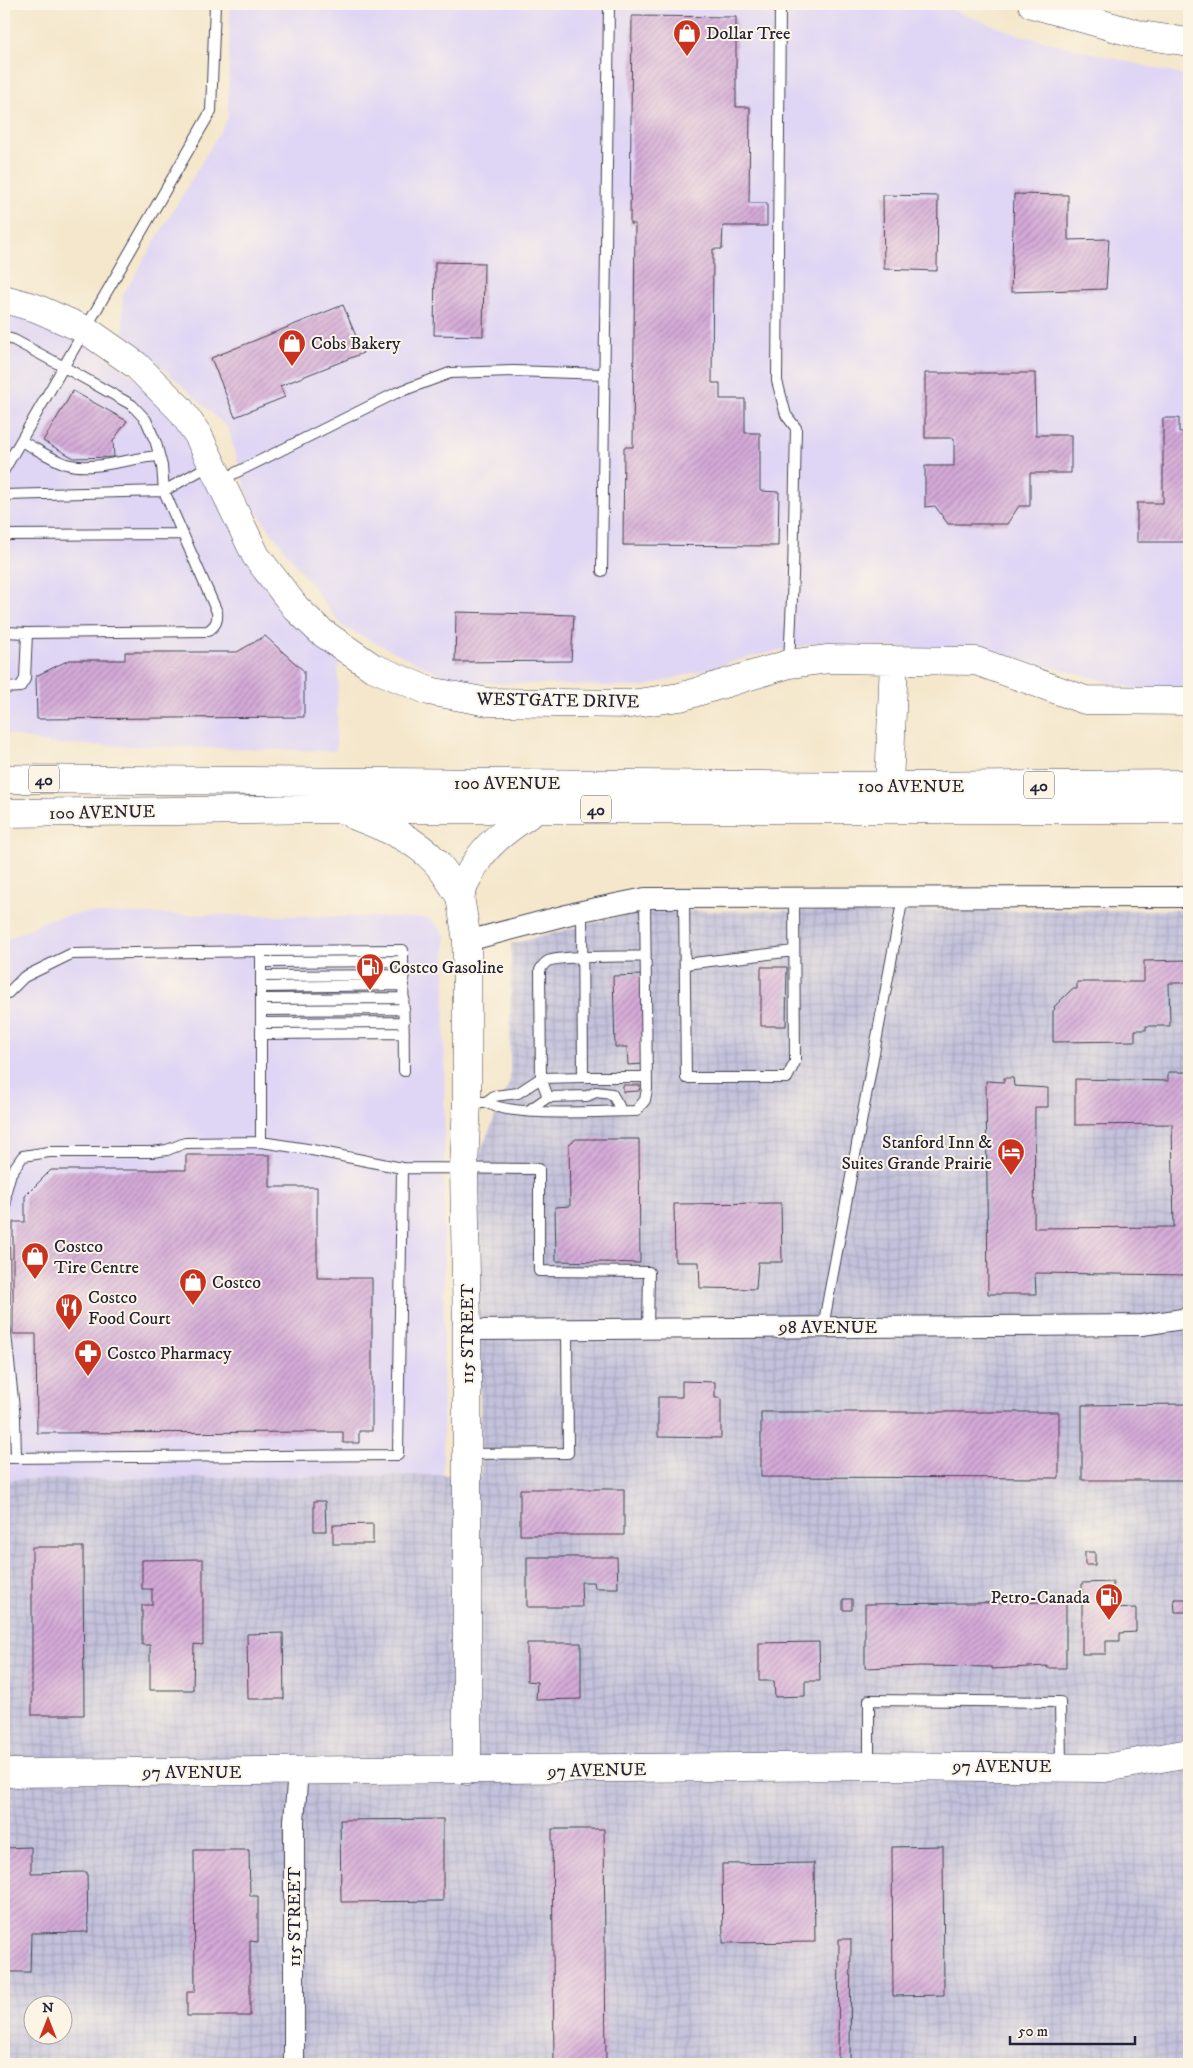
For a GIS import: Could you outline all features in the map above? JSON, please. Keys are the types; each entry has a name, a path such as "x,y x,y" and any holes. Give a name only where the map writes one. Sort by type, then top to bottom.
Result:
{"street":[{"path":"1032,4 1141,34 1189,42"},
{"name":"WESTGATE DRIVE","path":"4,299 36,308 86,330 136,365 180,409 198,436 256,556 296,608 320,631 372,667 429,691 488,702 630,704 680,697 789,664 828,659 976,661 1086,700 1189,701"},
{"path":"889,786 894,660"},
{"path":"4,766 84,779"},
{"name":"100 AVENUE","path":"4,779 889,786 1189,784"},
{"path":"338,809 397,832 419,846 436,862 460,896"},
{"name":"100 AVENUE","path":"4,813 338,809 1189,809"},
{"path":"460,896 468,873 487,847 508,829 537,810"},
{"name":"115 STREET","path":"460,896 467,941 476,1102 464,1168 467,1330 467,1771"},
{"path":"467,941 645,898 1189,897"},
{"name":"98 AVENUE","path":"467,1330 1142,1325 1189,1318"},
{"name":"97 AVENUE","path":"4,1773 467,1771 869,1766 1061,1766 1105,1768 1189,1753"},
{"name":"115 STREET","path":"294,2064 294,1820 298,1771"}],"lane":[{"path":"6,463 21,441 86,330 211,111 215,4"},
{"path":"602,571 609,4"},
{"path":"780,4 777,381 786,415 796,428 789,664"},
{"path":"4,337 14,340 132,405 146,420 159,456 164,492 217,612 218,620 208,631 4,632"},
{"path":"4,495 164,492 216,472 396,393 450,373 513,371 605,374"},
{"path":"21,441 66,464 75,465 125,463 141,457 159,456"},
{"path":"4,535 183,534"},
{"path":"4,688 20,687 25,679 27,633"},
{"path":"684,898 686,1078 787,1078 795,1062 794,897"},
{"path":"823,1327 903,897"},
{"path":"476,1102 494,1107 528,1111 636,1110 642,1106 645,1100 646,1077 645,898"},
{"path":"582,912 582,1077"},
{"path":"4,993 8,993 24,977 71,954 403,950 404,1071"},
{"path":"685,964 794,950"},
{"path":"261,951 261,1142"},
{"path":"548,1097 542,1078 540,970 548,961 645,956"},
{"path":"261,962 403,961"},
{"path":"261,982 404,980"},
{"path":"261,999 404,998"},
{"path":"261,1010 404,1009"},
{"path":"261,1028 404,1022"},
{"path":"261,1028 404,1033"},
{"path":"476,1102 494,1096 518,1093 542,1078 646,1077"},
{"path":"528,1111 548,1097 586,1096 596,1092 612,1094 619,1110"},
{"path":"16,1458 15,1418 4,1325 6,1191 11,1173 22,1156 49,1152 152,1152 167,1150 185,1143 261,1142 307,1148 402,1168 539,1169 539,1271 649,1272 648,1329"},
{"path":"4,1458 398,1455 402,1168"},
{"path":"467,1454 568,1453 567,1330"},
{"path":"869,1766 869,1700 1060,1702 1061,1766"}],"shaded area":[{"path":"230,4 937,4 1016,34 1189,77 1189,688 1136,689 991,651 811,644 744,658 643,687 457,682 342,626 250,503 228,428 123,331 123,295 228,118"},
{"path":"4,299 36,308 180,409 239,526 339,644 336,751 51,744 4,733"},
{"path":"1189,910 1189,2064 4,2064 4,1480 443,1475 481,1477 477,1160 510,1081 511,944 639,911"},
{"path":"84,913 430,918 445,935 443,1475 4,1480 4,941 50,919"}],"building":[{"path":"632,16 736,17 736,107 750,107 749,203 767,203 767,226 723,226 722,249 713,249 712,383 720,383 720,399 745,399 745,433 760,433 760,491 779,492 778,546 623,545 624,447 633,447 635,224 630,224"},
{"path":"1014,194 1068,195 1068,240 1109,239 1106,289 1011,292"},
{"path":"883,195 938,196 937,271 884,269"},
{"path":"435,262 484,263 483,336 434,335"},
{"path":"343,305 363,353 280,386 285,397 235,417 211,358"},
{"path":"925,373 1035,373 1036,435 1071,435 1071,473 1030,473 1030,506 1019,506 1007,524 948,524 935,506 925,507 925,466 954,466 954,438 925,438"},
{"path":"73,391 127,421 113,441 114,457 74,458 43,441"},
{"path":"1163,418 1179,418 1179,432 1189,432 1189,542 1137,542 1137,503 1163,503"},
{"path":"456,612 574,615 571,661 455,662"},
{"path":"265,636 304,671 304,717 37,719 36,676 69,660 125,660 125,652 237,652"},
{"path":"1189,960 1189,983 1169,983 1170,1026 1146,1026 1146,1030 1135,1030 1135,1041 1053,1042 1054,1007 1072,989 1077,989 1077,982 1144,982 1144,961"},
{"path":"761,967 787,967 786,1026 761,1026"},
{"path":"642,975 644,1064 628,1065 627,1047 615,1047 613,976"},
{"name":"Stanford Inn & Suites Grande Prairie","path":"1168,1072 1189,1072 1189,1275 1035,1273 1036,1294 988,1294 986,1081 1004,1082 1004,1078 1013,1078 1014,1086 1048,1088 1048,1107 1035,1107 1034,1228 1174,1227 1172,1124 1075,1125 1075,1079 1168,1081"},
{"path":"623,1085 640,1085 639,1091 623,1092"},
{"path":"576,1139 639,1139 640,1263 556,1261 555,1207 570,1206 569,1144"},
{"name":"Costco","path":"186,1155 270,1155 270,1187 317,1187 317,1278 372,1278 372,1431 359,1431 359,1443 343,1443 343,1432 37,1433 36,1334 13,1334 13,1222 25,1222 25,1196 51,1170 186,1170"},
{"path":"781,1203 782,1262 758,1262 756,1289 700,1288 699,1262 675,1262 674,1204"},
{"path":"682,1381 715,1382 715,1398 721,1398 721,1438 658,1437 658,1397 682,1397"},
{"path":"1186,1404 1186,1480 1082,1480 1082,1405"},
{"path":"761,1412 1059,1412 1059,1478 761,1477"},
{"path":"520,1489 624,1489 624,1535 520,1535"},
{"path":"314,1501 325,1501 326,1531 314,1531"},
{"path":"373,1524 373,1544 333,1544 333,1525"},
{"path":"32,1547 83,1547 84,1715 32,1715"},
{"path":"1085,1552 1095,1552 1095,1565 1085,1565"},
{"path":"527,1557 617,1557 618,1588 595,1588 594,1582 581,1582 582,1607 527,1607"},
{"path":"203,1559 203,1645 194,1644 193,1690 150,1690 150,1645 142,1645 142,1605 152,1605 152,1589 142,1589 142,1560"},
{"name":"Petro-Canada","path":"1113,1582 1113,1609 1136,1608 1136,1632 1120,1633 1120,1641 1106,1641 1106,1654 1082,1654 1082,1583"},
{"path":"843,1599 852,1599 852,1610 843,1610"},
{"path":"1174,1599 1186,1599 1186,1612 1175,1612"},
{"path":"1066,1602 1066,1668 1047,1668 1047,1666 992,1669 992,1667 920,1666 865,1668 865,1604"},
{"path":"283,1633 284,1699 248,1699 247,1634"},
{"path":"819,1642 820,1681 805,1681 805,1696 775,1697 774,1681 759,1681 759,1643"},
{"path":"527,1643 581,1643 581,1699 536,1700 537,1682 527,1681"},
{"path":"443,1819 443,1901 341,1902 340,1820"},
{"path":"552,1829 604,1829 606,2064 554,2064"},
{"path":"943,1846 944,1995 893,1996 892,1847"},
{"path":"31,1847 31,1873 87,1872 88,1932 31,1933 30,1972 4,1972 4,1848"},
{"path":"194,1850 249,1850 250,1896 258,1896 258,1942 250,1941 250,2016 187,2016 187,1992 195,1992"},
{"path":"814,1863 815,1942 723,1943 722,1864"},
{"path":"839,1939 851,1939 850,2060 838,2060"}],"place":[{"name":"Dollar Tree","path":"687,57"},
{"name":"Cobs Bakery","path":"292,367"},
{"name":"Costco Gasoline","path":"370,991"},
{"name":"Stanford Inn & Suites Grande Prairie","path":"1011,1176"},
{"name":"Costco Tire Centre","path":"35,1280"},
{"name":"Costco","path":"193,1306"},
{"name":"Costco Food Court","path":"69,1331"},
{"name":"Costco Pharmacy","path":"88,1377"},
{"name":"Petro-Canada","path":"1109,1621"}]}
